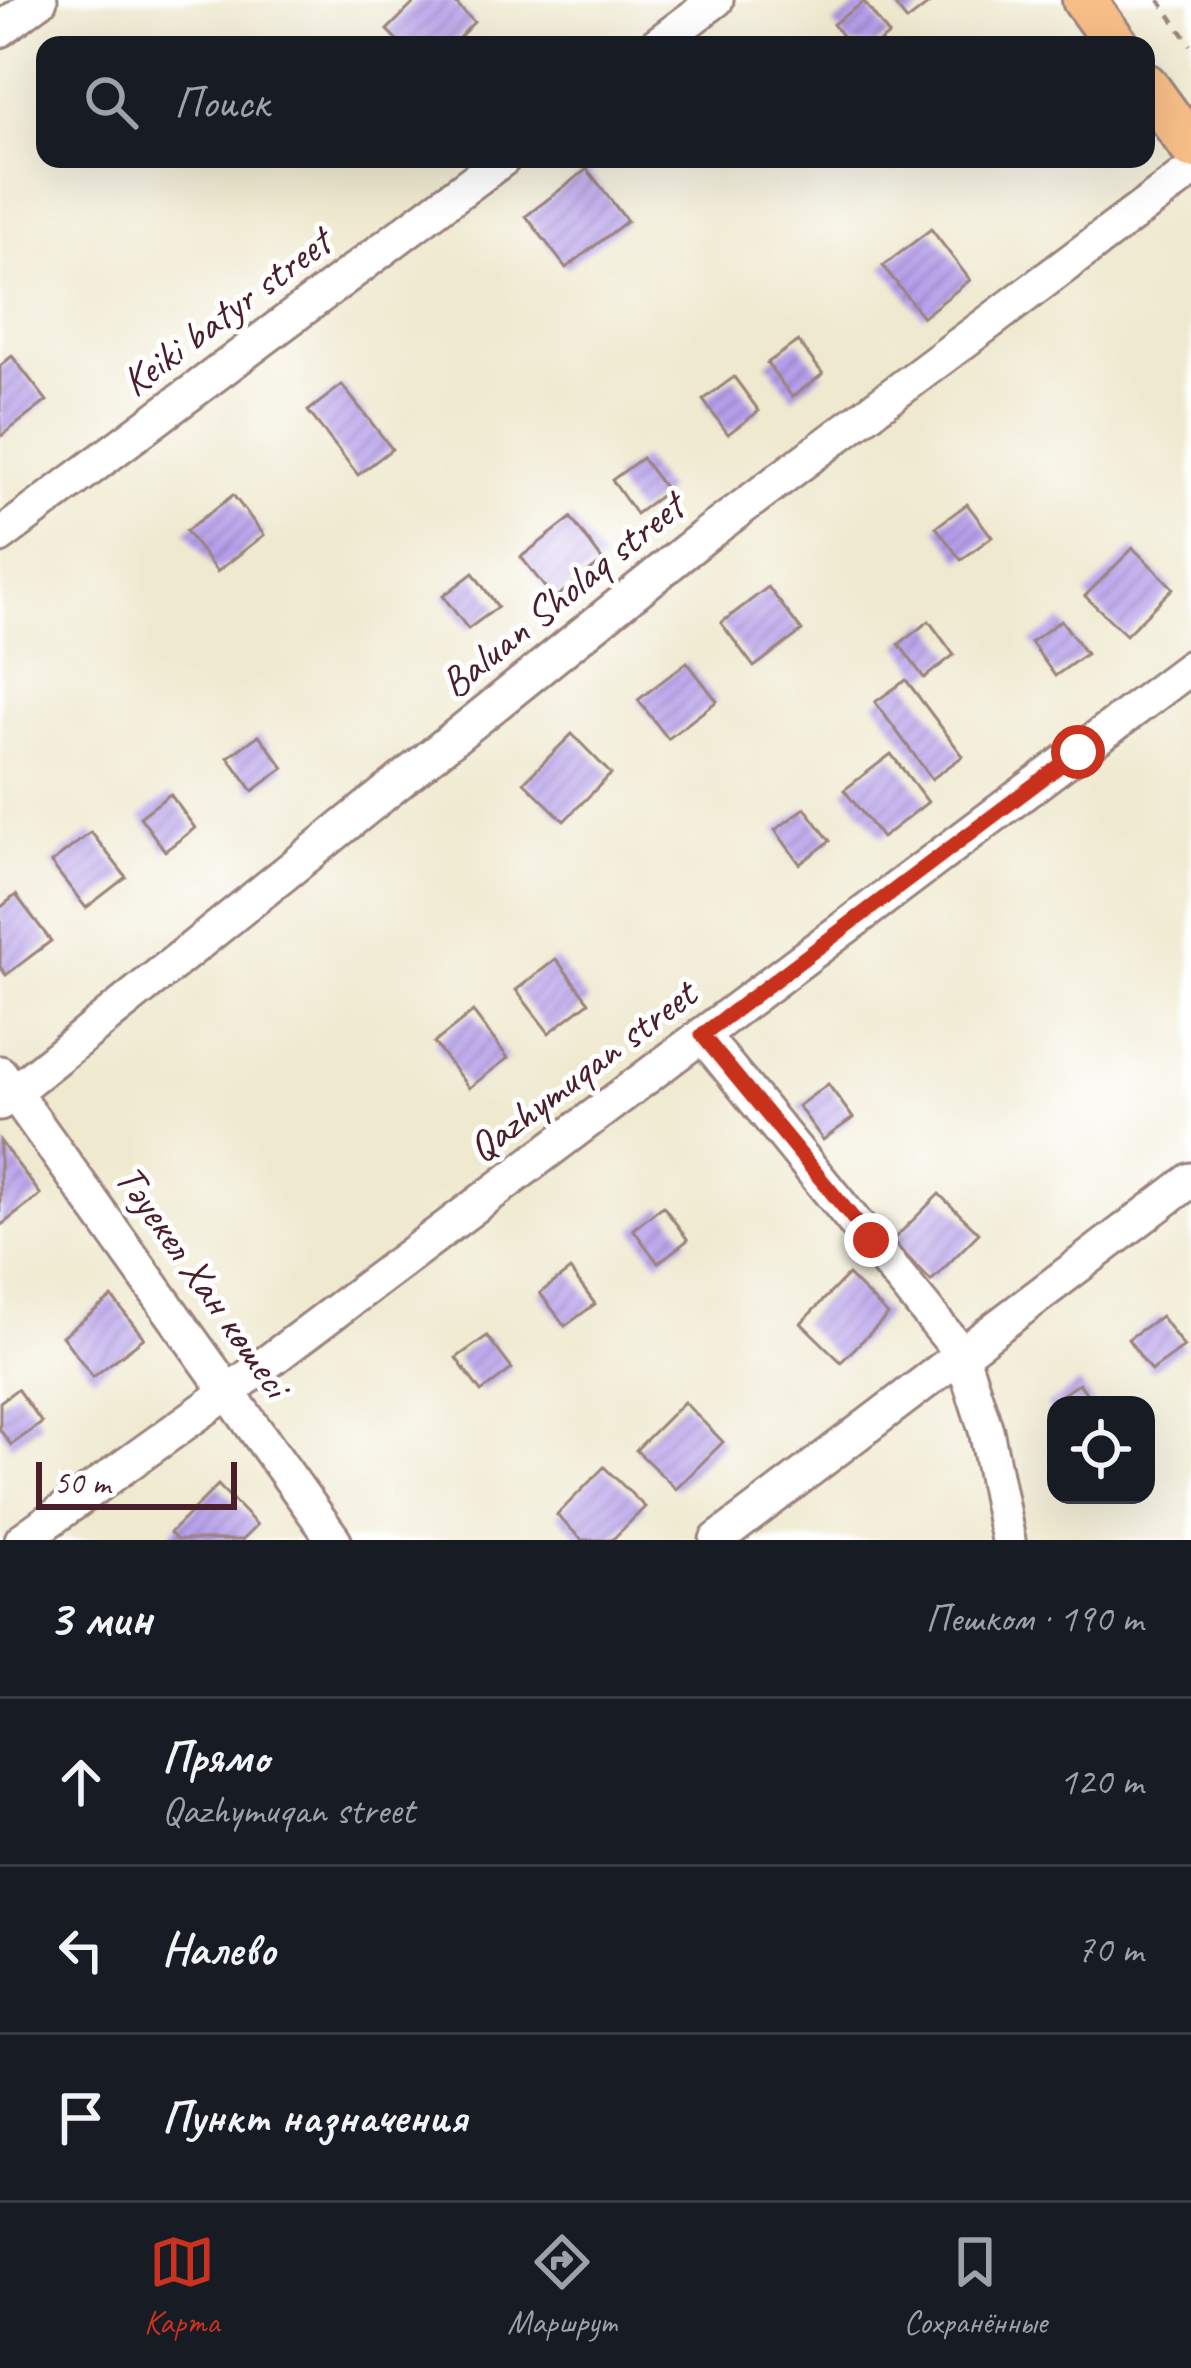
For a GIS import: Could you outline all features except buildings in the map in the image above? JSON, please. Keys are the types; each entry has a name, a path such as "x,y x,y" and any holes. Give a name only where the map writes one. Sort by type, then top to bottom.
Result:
{"main road":[{"path":"1084,0 1110,36"},
{"path":"1155,97 1191,147"}],"street":[{"path":"0,30 40,0"},
{"path":"668,36 716,0"},
{"name":"Keiki batyr street","path":"0,536 491,168"},
{"name":"Baluan Sholaq street","path":"5,1089 707,534 1191,171"},
{"name":"Qazhymuqan street","path":"22,1540 228,1392 1191,668"},
{"path":"702,1035 961,1353 986,1430 1008,1540"},
{"name":"Тәуекел Хан көшесі","path":"5,1089 334,1540"},
{"path":"716,1540 1191,1180"}],"path":[{"path":"1160,0 1191,45"}],"route":[{"path":"871,1240 702,1035 1078,752"}]}
